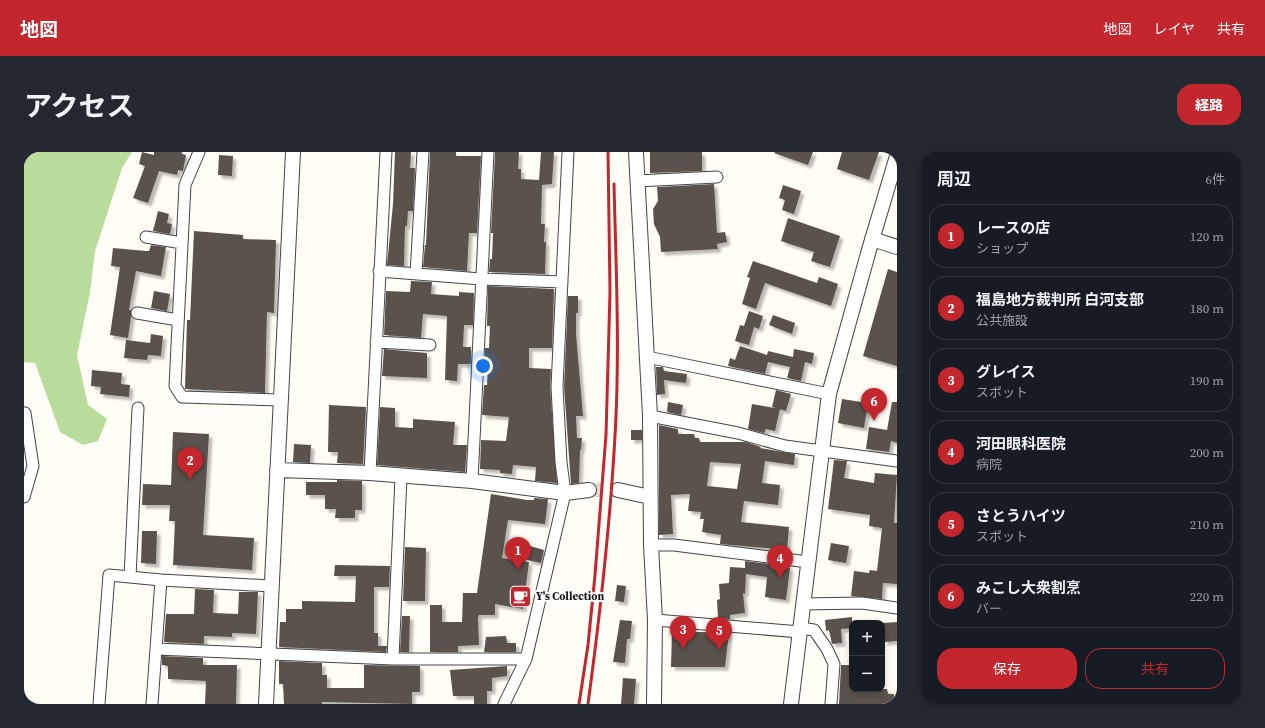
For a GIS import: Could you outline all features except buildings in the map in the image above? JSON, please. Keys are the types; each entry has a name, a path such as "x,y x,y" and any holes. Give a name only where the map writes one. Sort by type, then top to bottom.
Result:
{"street":[{"path":"199,152 185,185 175,386 182,397 280,400"},
{"path":"266,704 276,470 293,152"},
{"path":"370,473 386,152"},
{"path":"416,274 423,152"},
{"path":"472,481 488,152"},
{"path":"504,704 526,659 565,493 561,462 557,387 568,152"},
{"path":"636,152 650,416 651,545 655,620 654,704"},
{"path":"791,704 829,394 872,239 897,156"},
{"path":"637,181 717,177"},
{"path":"146,237 182,243"},
{"path":"872,239 897,247"},
{"path":"379,271 481,279 562,282"},
{"path":"137,313 178,320"},
{"path":"376,342 430,345"},
{"path":"647,357 829,394"},
{"path":"130,578 138,408"},
{"path":"24,497 33,466 25,413"},
{"path":"650,416 738,432 785,446 897,461"},
{"path":"276,470 370,473 401,477 472,481 565,493 589,490"},
{"path":"393,659 401,477"},
{"path":"618,490 650,498"},
{"path":"651,545 674,545 808,562"},
{"path":"99,704 109,575 130,578 272,586"},
{"path":"152,704 161,580"},
{"path":"803,604 862,603 897,608"},
{"path":"655,620 814,630 827,649 834,664 831,704"},
{"path":"156,649 268,655 393,659 526,659"}],"green space":[{"path":"24,152 132,152 122,168 95,251 90,292 77,355 88,405 107,419 98,441 83,445 60,432 35,363 24,362"}],"tunnel":[{"path":"589,490 618,490"}],"railway":[{"path":"579,704 588,645 606,435 610,292 608,152"},
{"path":"588,704 604,570 615,436 617,278 614,184"}],"place":[{"name":"みこし大衆割烹","path":"874,421"},
{"name":"福島地方裁判所 白河支部","path":"190,480"},
{"name":"レースの店","path":"518,570"},
{"name":"河田眼科医院","path":"780,578"},
{"name":"Y's Collection","path":"521,596"},
{"name":"グレイス","path":"683,649"},
{"name":"さとうハイツ","path":"719,650"}]}
